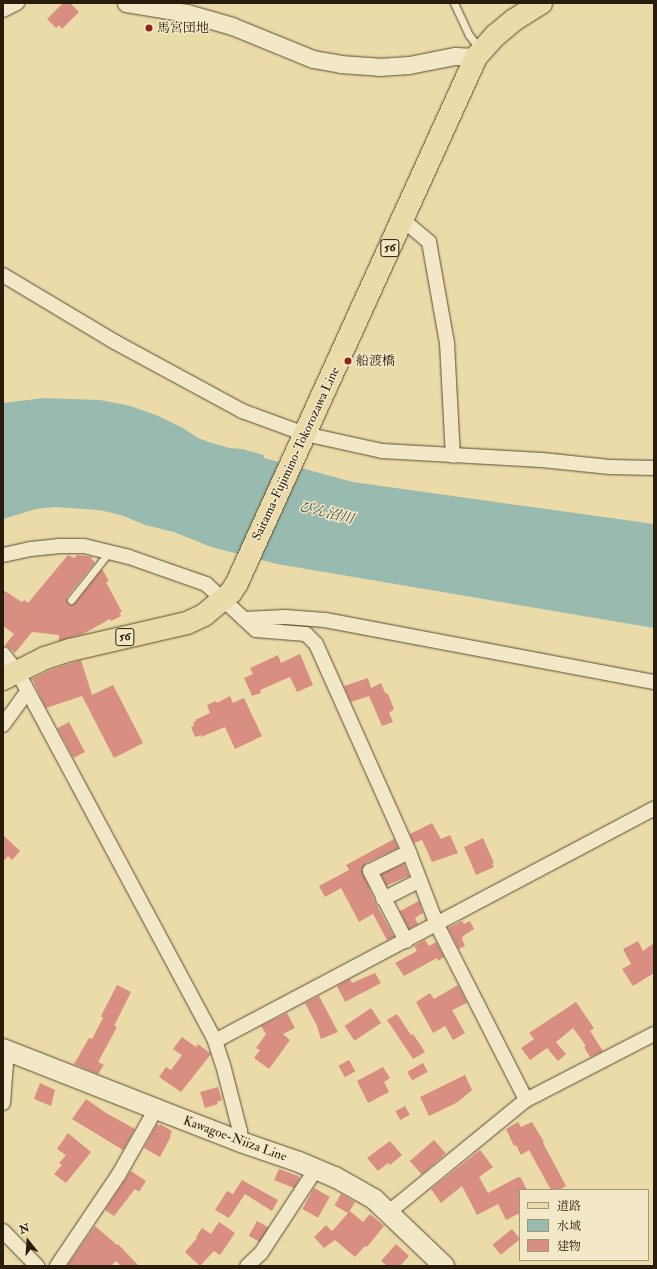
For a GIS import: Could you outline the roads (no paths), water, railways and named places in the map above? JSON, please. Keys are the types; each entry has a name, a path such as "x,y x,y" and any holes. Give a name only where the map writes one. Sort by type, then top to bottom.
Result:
{"main road":[{"name":"Saitama-Fujimino-Tokorozawa Line","path":"10,675 70,650 187,623 204,615 223,600 237,583 403,220 438,138 479,53 514,20 541,3"},
{"name":"Kawagoe-Niiza Line","path":"5,1049 241,1142 316,1169 357,1188 389,1212 444,1266"}],"street":[{"path":"3,10 17,3"},
{"path":"126,3 189,8 314,58 340,64 379,67 409,65 479,53"},
{"path":"403,220 429,242 447,343 453,456"},
{"path":"3,275 115,342 242,411 304,437 382,451 654,468"},
{"path":"3,555 31,548 58,546 84,546 109,552 206,584 256,630 306,634 313,639 409,852 437,925 526,1100"},
{"path":"244,619 285,617 325,620 654,682"},
{"path":"3,654 10,675 27,692 215,1042 236,1116 241,1142"},
{"path":"3,725 27,692"},
{"path":"215,1042 654,809"},
{"path":"406,941 383,899 370,871 409,852"},
{"path":"383,899 419,881"},
{"path":"389,1212 526,1100 654,1034"},
{"path":"3,1103 5,1049"},
{"path":"57,1266 119,1174 156,1109"},
{"path":"247,1266 261,1253 316,1169"},
{"path":"3,1231 37,1266"}],"lane":[{"path":"454,3 479,53"},
{"path":"71,600 109,552"}],"water":[{"name":"びん沼川","path":"44,398 100,400 131,406 158,416 183,428 198,438 209,442 229,448 242,449 264,455 264,458 353,482 654,524 654,628 277,564 211,547 174,532 145,525 121,515 99,510 55,507 36,509 3,519 3,403"}],"place":[{"name":"馬宮団地","path":"149,28"},
{"name":"船渡橋","path":"348,361"}]}
